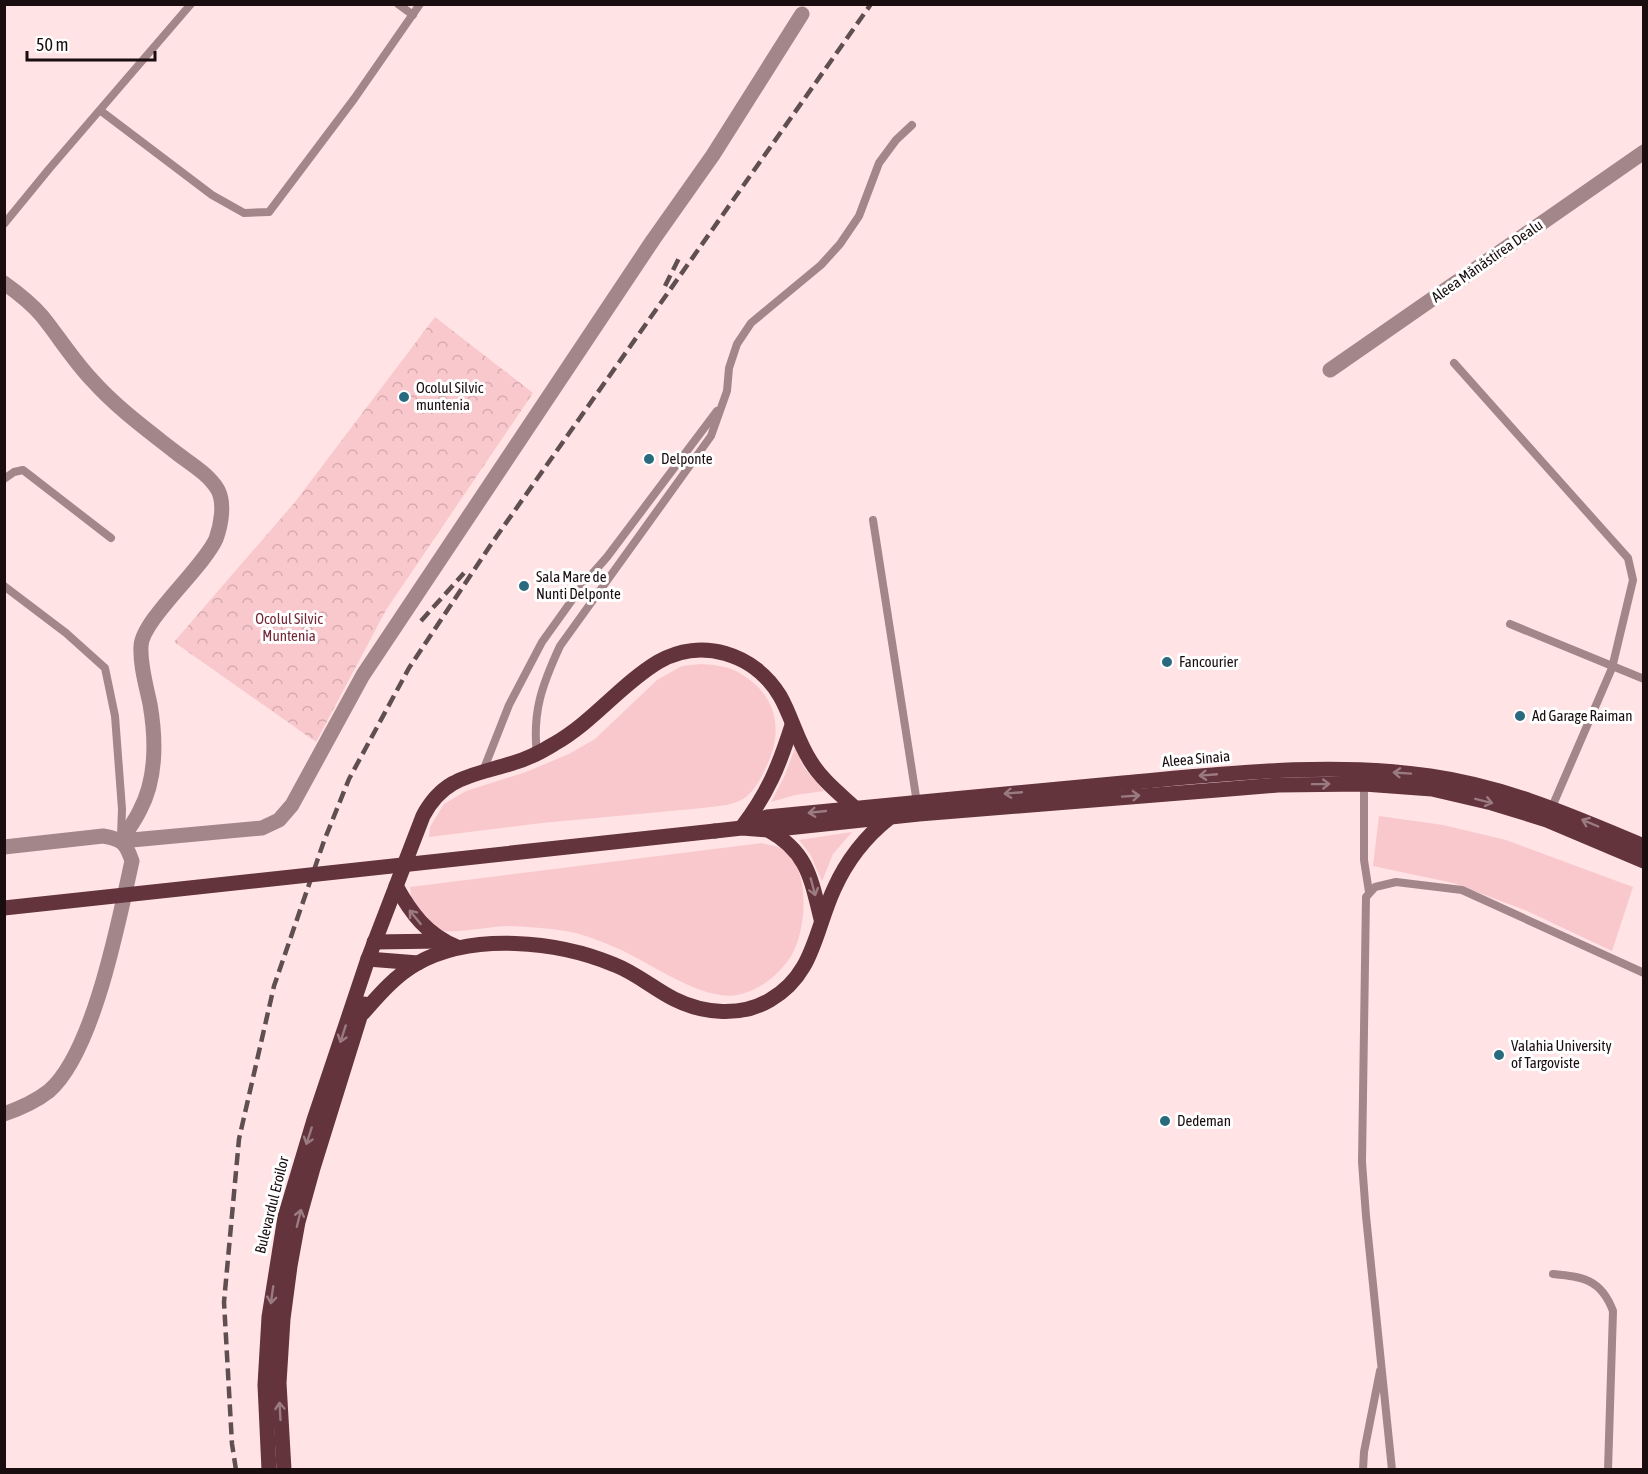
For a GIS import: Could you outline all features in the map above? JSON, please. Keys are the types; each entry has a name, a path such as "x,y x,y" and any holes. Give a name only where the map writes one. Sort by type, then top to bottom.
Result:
{"main road":[{"name":"Bulevardul Eroilor","path":"269,1470 265,1385 268,1317 285,1217 300,1164 374,942 429,804 440,791 452,782 537,754 562,740 590,719 638,675 679,652 698,650 722,651 743,660 758,670 779,694 812,763 855,808"},
{"path":"742,828 769,788 792,725"},
{"name":"Aleea Sinaia","path":"742,828 767,817 917,802 1222,774 1362,770 1446,778 1503,792 1552,807 1644,846"},
{"name":"Aleea Sinaia","path":"4,908 742,828 768,831 889,818 1248,788 1364,784 1432,789 1492,803 1547,820 1644,861"},
{"path":"363,1013 392,981 417,963 457,947 501,944 564,948 616,965 674,999 699,1009 722,1012 747,1010 770,1000 790,986 811,954 821,919 844,867 871,832 889,818"},
{"path":"768,831 792,846 801,858 811,878 821,919"},
{"path":"396,886 409,909 423,926 442,941 457,947"},
{"path":"374,942 442,941"},
{"name":"Bulevardul Eroilor","path":"284,1470 279,1383 283,1320 290,1266 298,1221 313,1168 363,1013 368,984 368,959"},
{"path":"368,959 417,963"}],"street":[{"path":"121,841 262,828 279,820 292,805 363,675 646,250 713,155 802,14"},
{"name":"Aleea Mănăstirea Dealu","path":"1330,370 1644,152"},
{"path":"4,283 42,316 75,361 94,382 128,414 205,474 219,491 222,511 216,538 203,559 150,625 141,643 141,663 153,723 154,757 148,791 140,811 121,841"},
{"path":"4,847 103,836 117,838 127,846 132,861 115,937 90,1019 67,1068 50,1090 28,1106 4,1114"}],"lane":[{"path":"4,224 191,4"},
{"path":"398,4 413,15"},
{"path":"101,111 212,195 244,213 269,212 354,99 420,4"},
{"path":"537,754 534,729 538,704 547,674 560,646 711,436 727,391 729,368 737,344 751,323 821,265 840,244 859,216 879,163 896,140 912,125"},
{"path":"1454,363 1628,558 1634,580 1612,668 1552,807"},
{"path":"483,771 509,705 542,642 585,582 607,557 721,405"},
{"path":"4,479 14,472 23,470 111,538"},
{"path":"873,520 917,802"},
{"path":"4,586 66,633 105,669 115,716 122,809 121,841"},
{"path":"1510,624 1644,680"},
{"path":"1364,784 1364,860 1369,892"},
{"path":"1392,1470 1362,1162 1366,897 1375,887 1396,882 1462,890 1644,973"},
{"path":"1553,1274 1587,1279 1608,1299 1613,1311 1608,1470"},
{"path":"1363,1470 1364,1452 1381,1364"}],"green space":[{"name":"Ocolul Silvic Muntenia","path":"435,317 533,393 386,610 316,742 174,642 295,502"},
{"path":"717,665 736,671 753,682 769,702 774,714 775,739 772,752 757,784 743,799 729,804 703,808 542,823 429,837 430,827 444,804 466,791 526,772 569,754 595,739 657,680 682,666"},
{"path":"795,748 805,769 824,791 795,795 771,802 785,775"},
{"path":"1379,816 1443,825 1506,840 1633,887 1612,951 1527,911 1453,883 1373,866"},
{"path":"852,832 833,854 822,881 810,854 799,840"},
{"path":"762,843 780,848 790,856 797,868 804,899 801,931 791,956 781,970 761,986 737,995 707,992 691,986 612,946 571,932 510,926 458,931 438,930 421,918 411,898 410,887"}],"railway":[{"path":"236,1470 232,1444 224,1302 239,1139 274,986 324,841 349,779 409,668 494,540 871,4"},
{"path":"665,286 680,256"},
{"path":"421,621 464,573"}],"place":[{"name":"Ocolul Silvic muntenia","path":"404,397"},
{"name":"Delponte","path":"649,459"},
{"name":"Sala Mare de Nunti Delponte","path":"524,586"},
{"name":"Fancourier","path":"1167,662"},
{"name":"Ad Garage Raiman","path":"1520,716"},
{"name":"Valahia University of Targoviste","path":"1499,1055"},
{"name":"Dedeman","path":"1165,1121"}]}
